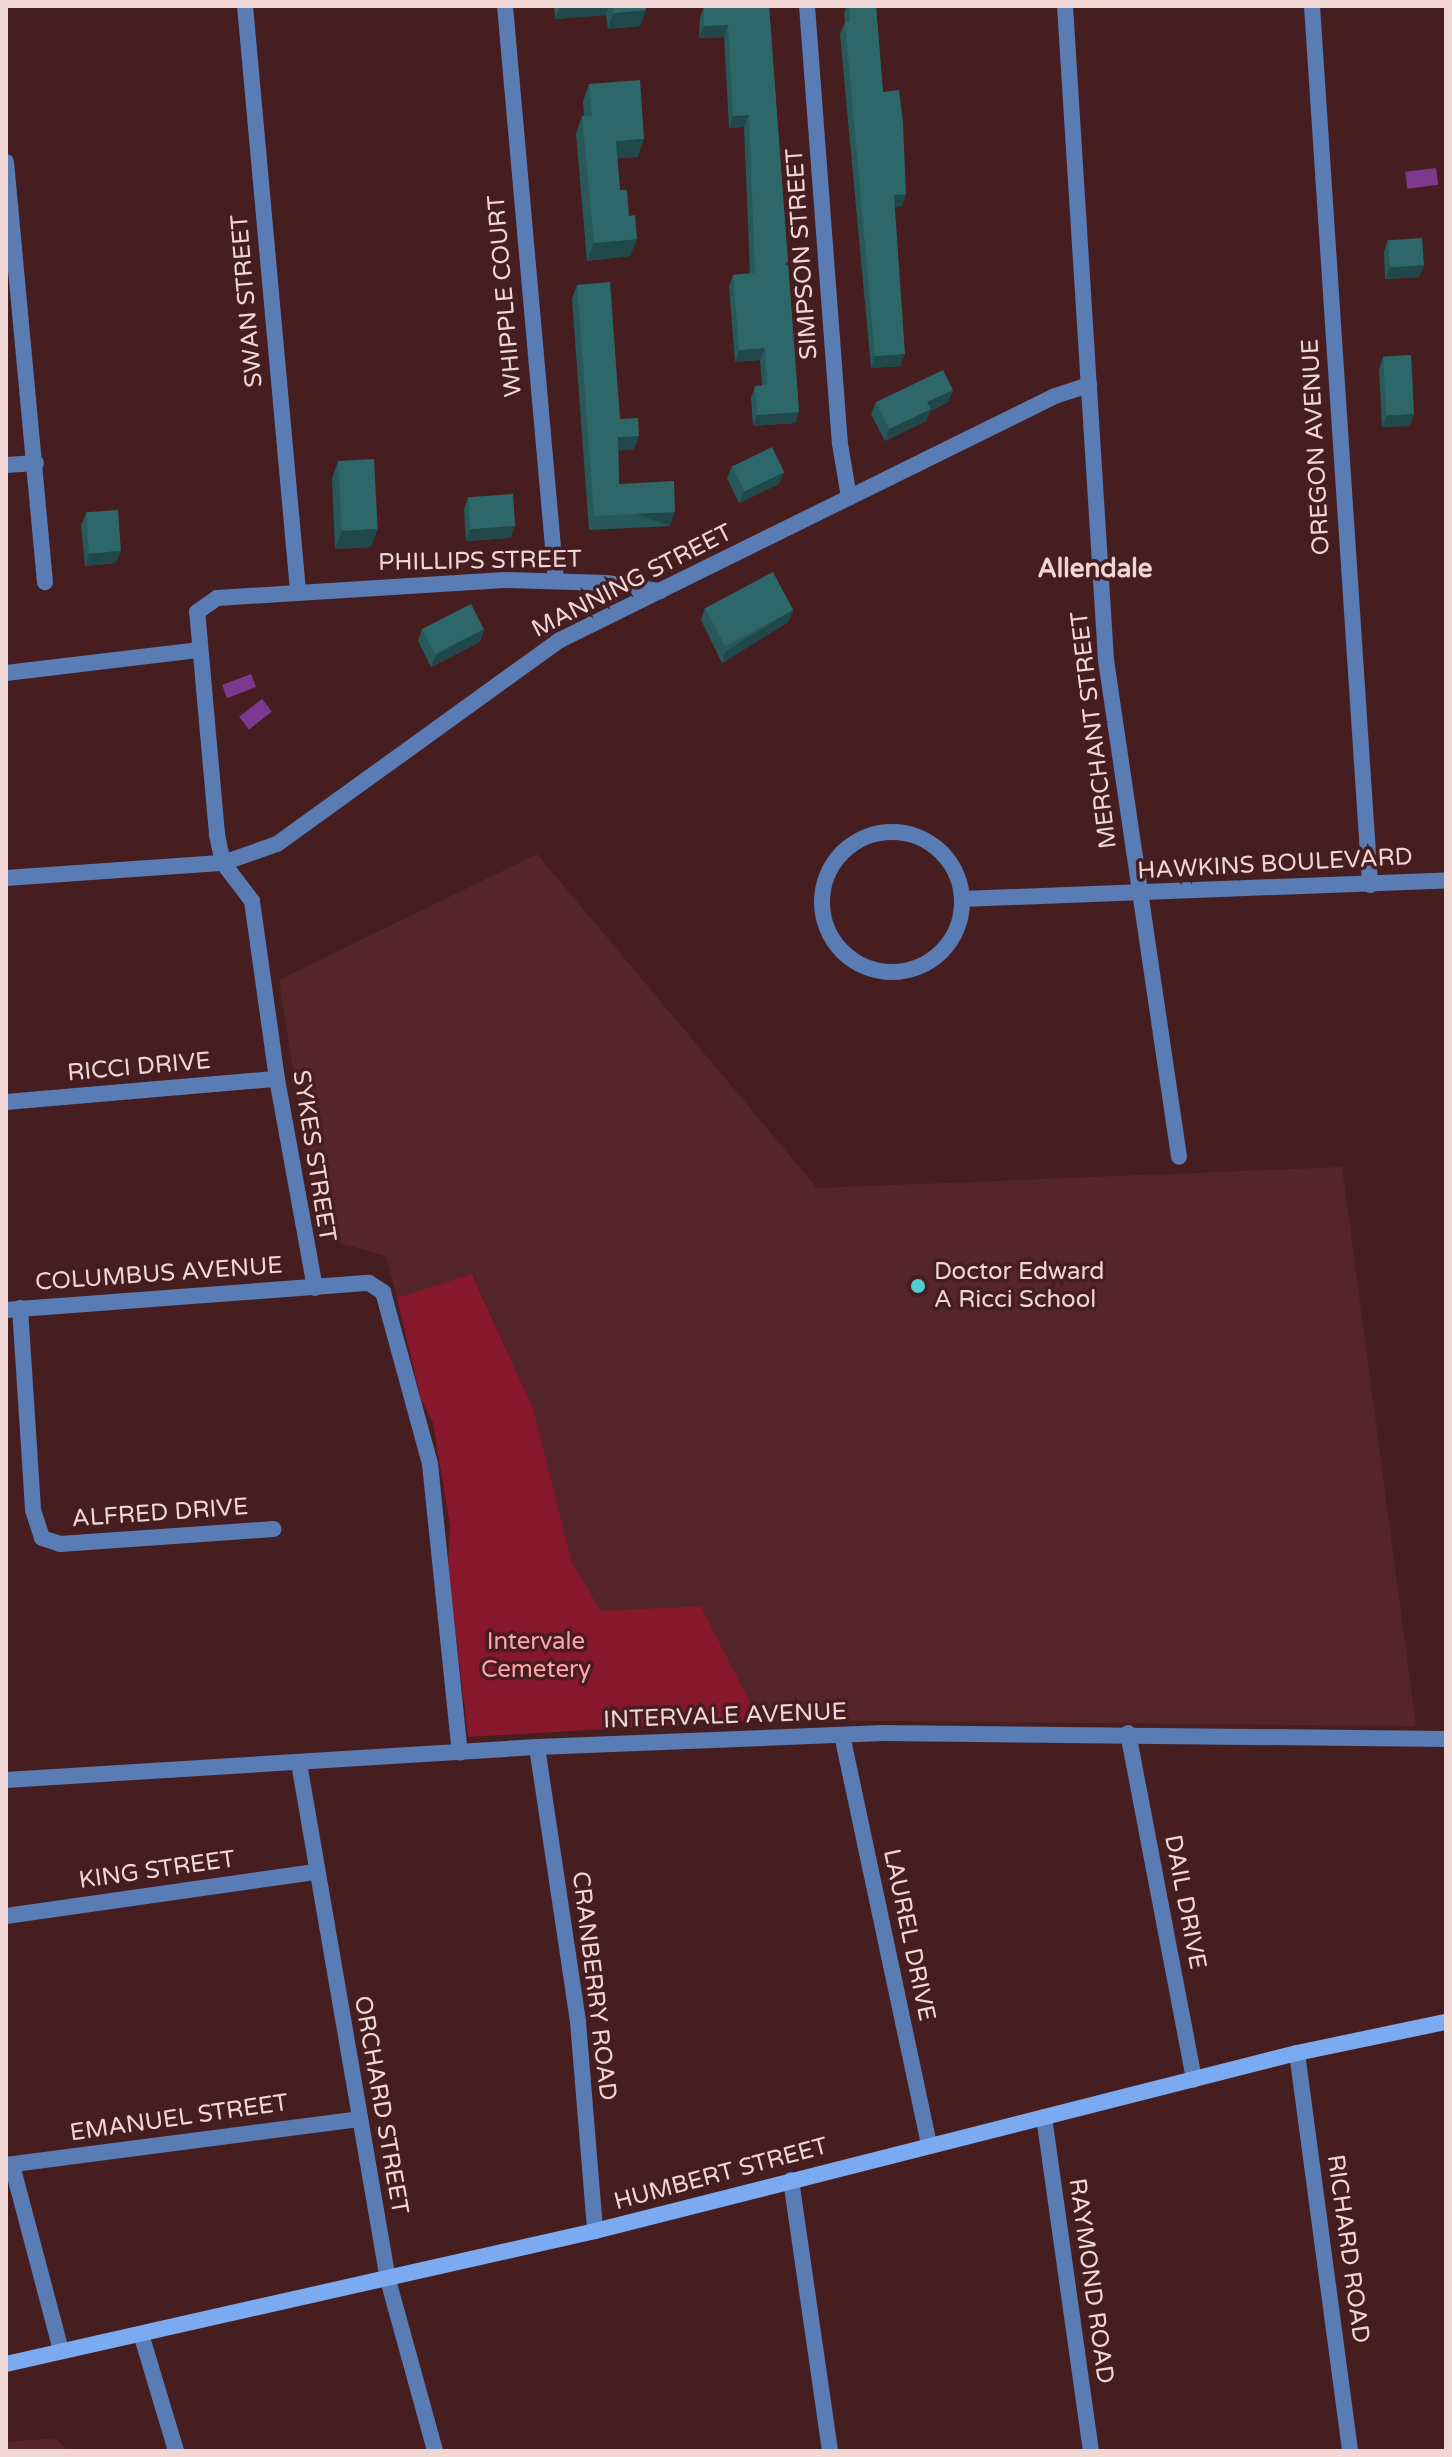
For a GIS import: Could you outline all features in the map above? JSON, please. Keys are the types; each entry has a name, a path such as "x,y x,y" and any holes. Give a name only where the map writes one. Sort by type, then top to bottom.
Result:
{"street":[{"name":"SWAN STREET","path":"245,6 298,591"},
{"name":"WHIPPLE COURT","path":"505,6 556,581"},
{"name":"SIMPSON STREET","path":"807,6 840,444 849,497"},
{"name":"MERCHANT STREET","path":"1065,6 1106,660 1179,1157"},
{"name":"OREGON AVENUE","path":"1312,6 1370,885"},
{"path":"6,162 45,582"},
{"name":"MANNING STREET","path":"6,878 223,863 277,844 560,640 1055,396 1089,385"},
{"path":"6,465 36,463"},
{"name":"PHILLIPS STREET","path":"298,591 556,581 662,591"},
{"path":"223,863 198,650 197,612 207,601 298,591"},
{"path":"6,673 198,650"},
{"path":"888,832 924,839 939,850 951,864 962,899 955,934 944,949 930,961 895,972 877,971 844,954 832,940 821,905 823,887 840,854 854,843 888,832"},
{"name":"SYKES STREET","path":"223,863 252,901 277,1079 315,1288"},
{"name":"HAWKINS BOULEVARD","path":"962,899 1139,895 1446,880"},
{"name":"RICCI DRIVE","path":"6,1102 277,1079"},
{"path":"315,1288 369,1283 389,1304 430,1464 460,1752"},
{"name":"COLUMBUS AVENUE","path":"13,1309 315,1288"},
{"name":"ALFRED DRIVE","path":"13,1309 33,1510 42,1538 60,1544 273,1529"},
{"name":"INTERVALE AVENUE","path":"6,1780 537,1747 842,1735 1128,1733 1446,1739"},
{"name":"DAIL DRIVE","path":"1128,1733 1194,2080"},
{"name":"LAUREL DRIVE","path":"842,1735 929,2144"},
{"name":"CRANBERRY ROAD","path":"537,1747 578,2022 595,2231"},
{"name":"ORCHARD STREET","path":"299,1763 315,1872 388,2280 435,2451"},
{"name":"KING STREET","path":"6,1916 315,1872"},
{"name":"HUMBERT STREET","path":"6,2364 595,2231 1297,2053 1446,2022"},
{"name":"RICHARD ROAD","path":"1297,2053 1350,2451"},
{"name":"RAYMOND ROAD","path":"1044,2117 1091,2451"},
{"name":"EMANUEL STREET","path":"9,2165 359,2119"},
{"path":"9,2165 61,2351"},
{"path":"791,2180 830,2451"},
{"path":"141,2334 176,2451"}],"shaded area":[{"path":"1436,168 1438,185 1407,189 1405,172"},
{"path":"251,674 256,687 227,698 222,685"},
{"path":"262,699 272,712 249,729 239,717"},
{"name":"Doctor Edward A Ricci School","path":"537,854 817,1188 1342,1167 1416,1726 759,1720 701,1606 601,1612 572,1562 533,1408 473,1274 397,1298 386,1256 319,1237 279,980"},
{"path":"55,2438 68,2451 6,2451 6,2442"}],"green space":[{"name":"Intervale Cemetery","path":"472,1274 533,1408 572,1562 601,1611 701,1606 759,1720 468,1737 448,1567 450,1526 433,1423 421,1399 397,1298"}],"building":[{"path":"613,6 646,6 646,10 613,13"},
{"path":"704,6 769,6 799,412 757,415 755,386 767,385 765,348 739,350 733,275 755,273 749,115 733,116 728,25 704,26"},
{"path":"849,6 876,6 883,92 899,90 906,194 894,195 905,354 875,356 845,22 850,22"},
{"path":"640,80 644,139 616,141 620,190 627,190 629,216 635,215 637,239 594,243 582,116 592,116 589,84"},
{"path":"1422,238 1424,265 1390,267 1388,240"},
{"path":"610,282 620,419 638,418 639,436 618,437 619,484 674,481 675,512 594,516 577,285"},
{"path":"1411,355 1414,414 1386,415 1383,356"},
{"path":"943,370 953,390 927,402 931,409 889,429 876,402"},
{"path":"772,447 784,472 745,491 732,466"},
{"path":"374,459 378,529 342,531 338,461"},
{"path":"513,494 515,526 470,529 468,497"},
{"path":"118,510 121,551 89,553 86,512"},
{"path":"773,572 793,610 725,646 705,608"},
{"path":"471,604 484,629 435,654 422,629"}],"place":[{"name":"Doctor Edward A Ricci School","path":"918,1286"}],"district":[{"name":"Allendale","path":"1095,569"}]}
